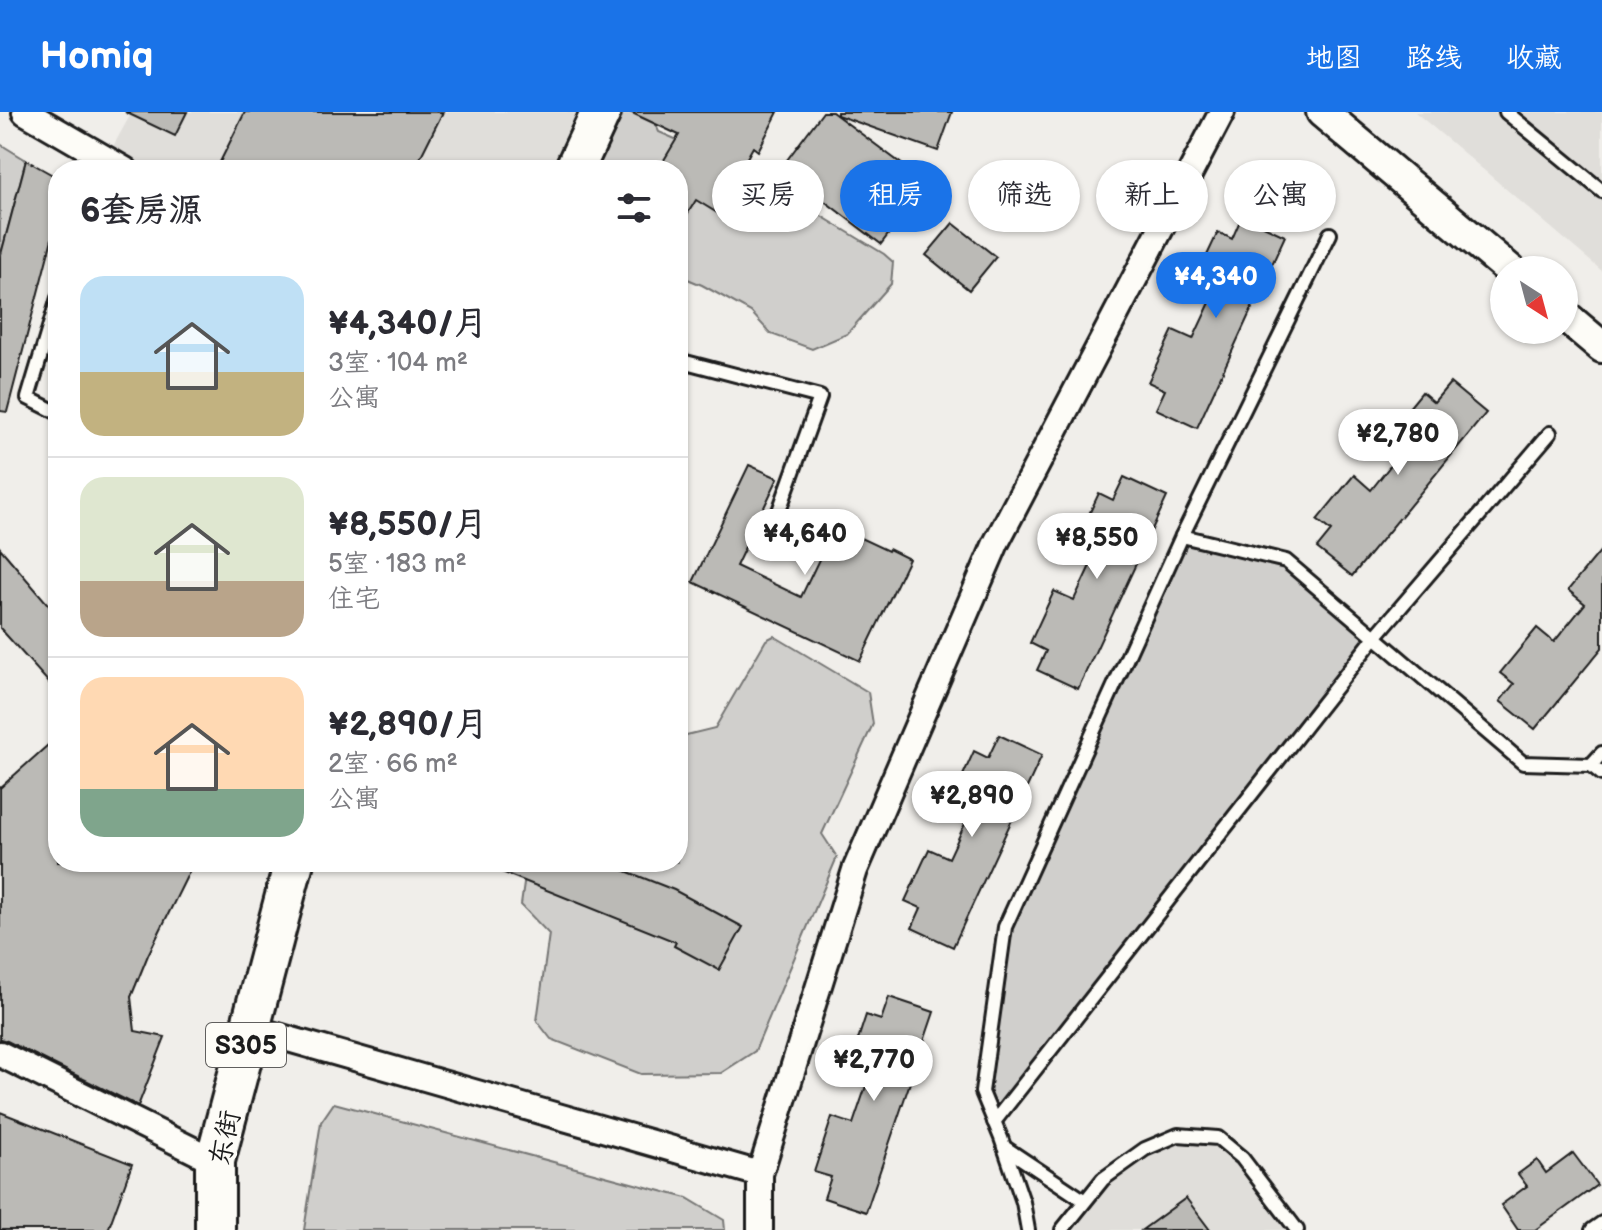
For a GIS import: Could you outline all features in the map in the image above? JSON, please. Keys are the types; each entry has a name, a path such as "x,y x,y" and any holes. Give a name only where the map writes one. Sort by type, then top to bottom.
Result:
{"main road":[{"path":"579,160 601,112"},
{"name":"东街","path":"215,1230 215,1161 291,872"}],"street":[{"path":"25,112 108,160"},
{"path":"760,1230 760,1174 855,870 990,557 1222,112"},
{"path":"1322,112 1493,256"},
{"path":"1578,327 1602,347"},
{"path":"250,1028 760,1174"},
{"path":"0,1054 215,1161"}],"lane":[{"path":"1506,112 1602,191"},
{"path":"1028,1230 1023,1202 982,1092 1005,927 1182,536 1330,234"},
{"path":"48,331 28,398 48,408"},
{"path":"688,363 820,397 770,536"},
{"path":"994,1122 1375,637 1550,433"},
{"path":"1182,536 1286,561 1523,763 1591,765 1602,774"},
{"path":"1591,765 1602,753"},
{"path":"1062,1230 1103,1179 1145,1149 1178,1135 1215,1138 1242,1158 1297,1230"},
{"path":"1004,1147 1085,1201"},
{"path":"1592,1230 1602,1223"}],"shaded area":[{"path":"132,112 601,112 579,160 106,159"},
{"path":"616,112 650,112 659,132 724,160 712,160 712,232 824,232 824,218 840,227 840,232 848,232 893,262 891,284 847,334 812,349 771,334 751,312 688,279 688,160 591,160"},
{"path":"1415,112 1602,112 1602,271 1472,160"},
{"path":"0,144 26,160 0,258"},
{"path":"1182,536 1286,561 1375,637 994,1122 982,1092 1005,927"},
{"path":"774,636 868,692 873,724 822,834 837,857 755,1051 721,1073 641,1074 551,1039 537,1021 549,934 521,905 526,872 688,872 688,735 715,728 766,640"},
{"path":"334,1103 687,1198 724,1220 725,1230 304,1230 321,1122"},
{"path":"1178,1135 1215,1138 1242,1158 1297,1230 1062,1230 1103,1179"}],"building":[{"path":"125,112 187,112 175,136"},
{"path":"245,112 443,112 419,160 221,160"},
{"path":"630,112 778,112 758,151 753,147 746,160 712,160 712,210 696,200 688,213 688,160 664,160 679,135"},
{"path":"823,112 832,112 896,160 840,160 840,213 824,201 824,160 787,160"},
{"path":"837,112 952,112 938,151 837,115"},
{"path":"26,160 48,172 48,254 7,412 0,411 0,258"},
{"path":"952,224 996,257 969,290 926,255 945,232 952,232"},
{"path":"865,232 890,232 881,244"},
{"path":"1218,232 1232,239 1235,232 1276,232 1285,236 1197,428 1156,409 1165,390 1148,382 1173,330 1193,339 1214,294 1193,285"},
{"path":"1450,383 1486,413 1352,576 1317,548 1331,531 1317,520 1354,475 1371,490 1402,451 1385,437 1422,392 1434,402"},
{"path":"749,465 778,478 736,566 801,597 835,526 909,559 860,661 693,582"},
{"path":"1124,477 1167,497 1078,689 1037,670 1046,651 1030,643 1054,591 1074,600 1095,555 1074,546 1099,493 1113,500"},
{"path":"0,548 48,604 48,682 0,628"},
{"path":"1602,549 1602,648 1535,729 1500,701 1514,684 1500,673 1537,628 1554,642 1585,604 1568,590"},
{"path":"999,735 1042,755 953,947 912,928 921,908 905,901 929,849 949,858 970,813 950,804 974,751 988,758"},
{"path":"48,745 48,872 189,872 131,997 135,1031 165,1037 138,1106 0,1039 0,788"},
{"path":"502,872 628,872 674,890 743,927 719,970 674,946 676,942"},
{"path":"889,997 934,1012 866,1212 824,1198 831,1177 814,1172 832,1117 853,1124 869,1077 848,1070 866,1015 881,1020"},
{"path":"0,1112 132,1164 108,1230 0,1230"},
{"path":"1573,1153 1597,1185 1535,1230 1518,1230 1501,1205 1527,1186 1518,1174 1537,1160 1546,1173"},
{"path":"1186,1198 1210,1230 1142,1230"}]}
